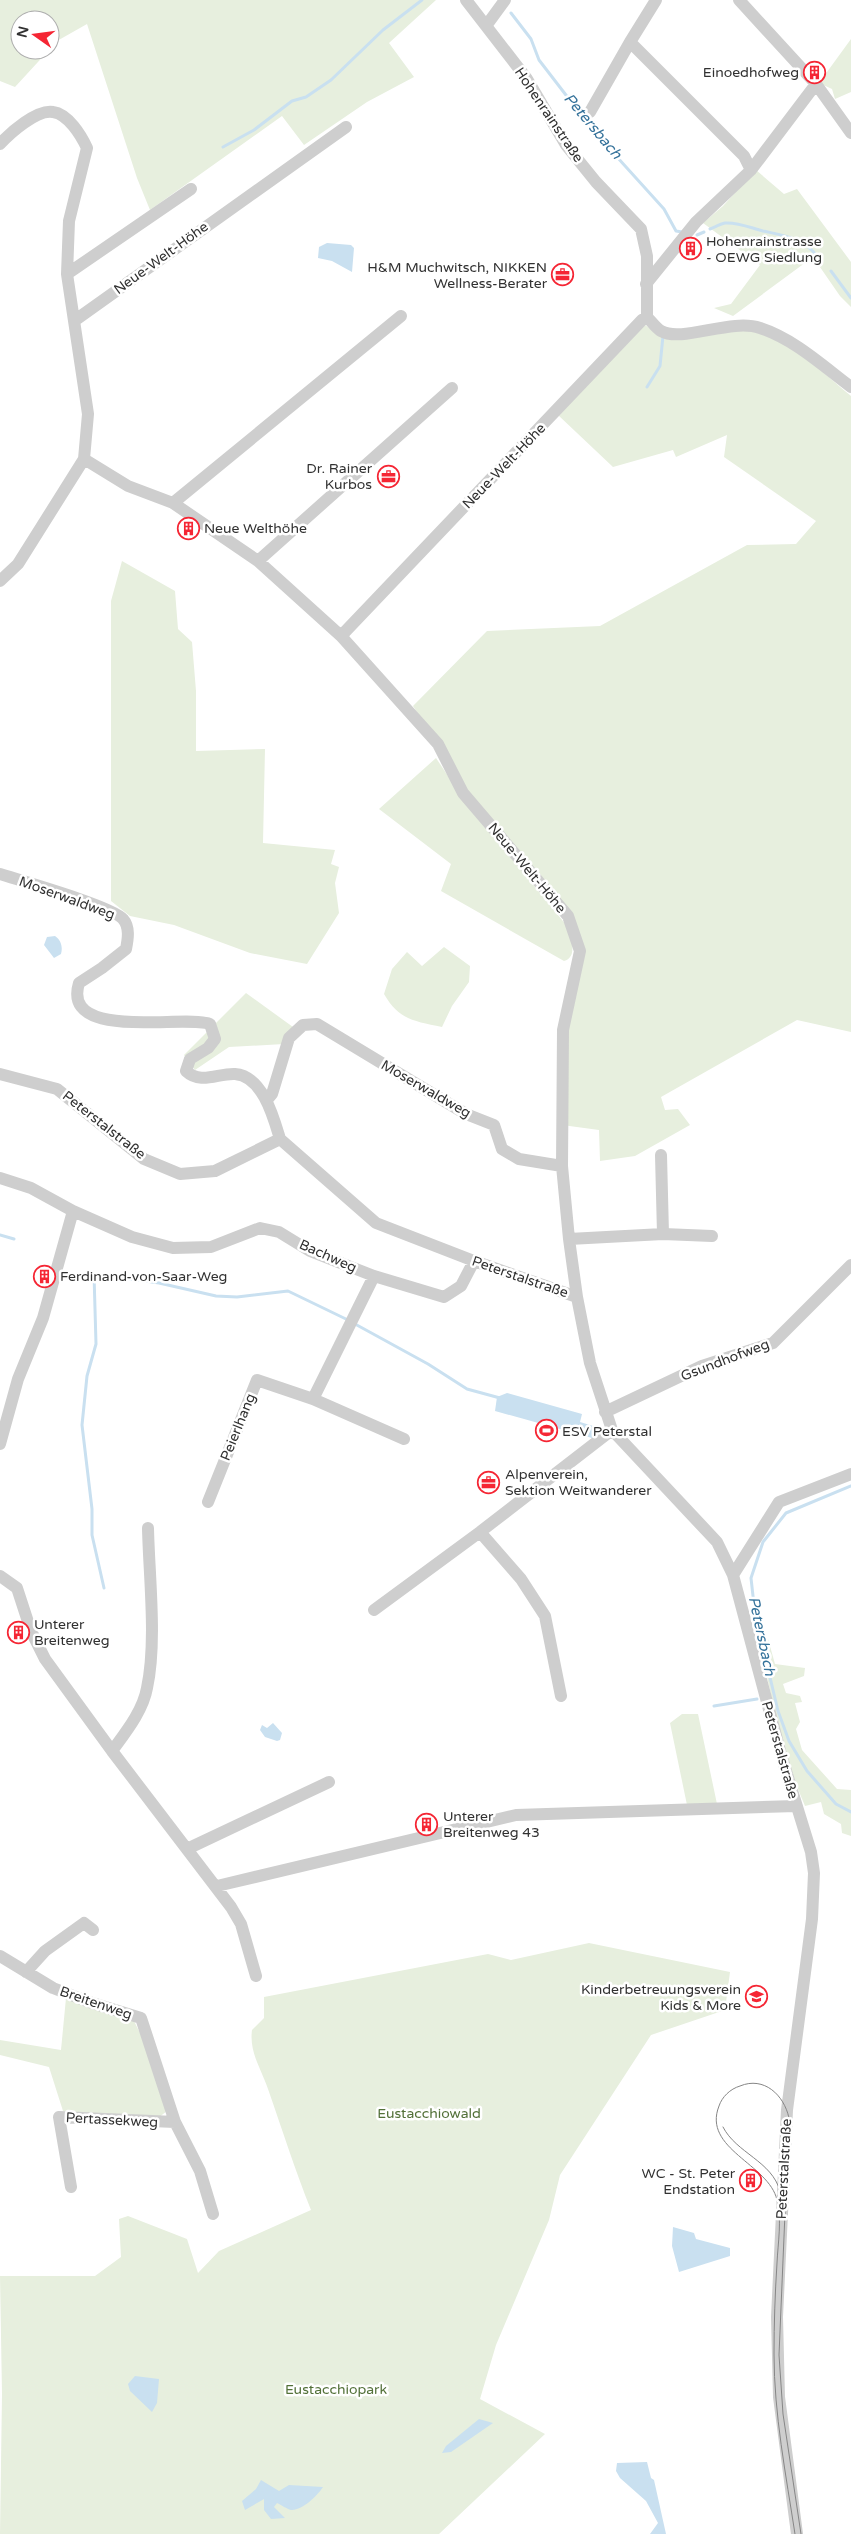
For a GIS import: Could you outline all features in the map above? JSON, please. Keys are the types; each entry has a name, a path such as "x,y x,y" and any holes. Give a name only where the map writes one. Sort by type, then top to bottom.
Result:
{"street":[{"name":"Hohenrainstraße","path":"466,0 527,79 566,145 596,182 641,229 647,256 647,317"},
{"path":"486,26 505,0"},
{"path":"590,112 656,0"},
{"path":"739,0 816,84 851,133"},
{"path":"630,42 744,156 751,170"},
{"path":"646,284 696,222 751,170 816,84"},
{"path":"0,144 12,130 47,111 55,112 62,116 77,131 87,148 70,221 67,274 88,414 84,459 18,564 0,581"},
{"name":"Neue-Welt-Höhe","path":"74,321 346,127"},
{"path":"67,274 191,189"},
{"path":"173,503 401,316"},
{"path":"647,317 662,331 677,334 735,325 758,327 782,337 851,387"},
{"name":"Neue-Welt-Höhe","path":"341,636 647,317"},
{"path":"258,561 452,388"},
{"name":"Neue-Welt-Höhe","path":"84,459 128,486 173,503 258,561 341,636 438,744 463,793 568,916 580,951 563,1030 562,1166 569,1239 578,1297"},
{"name":"Moserwaldweg","path":"0,874 105,909 123,919 128,931 126,949 102,968 79,982 77,991 79,1000 90,1015 142,1022 200,1022 210,1024 215,1038 208,1048 190,1059 186,1071 197,1078 235,1074 242,1076 267,1100 280,1139"},
{"name":"Moserwaldweg","path":"267,1100 272,1094 289,1038 303,1025 317,1024 466,1114 494,1125 502,1149 519,1159 562,1166"},
{"name":"Peterstalstraße","path":"0,1074 57,1089 144,1159 180,1174 215,1171 280,1139 376,1223 474,1261 578,1297 590,1363 612,1430 716,1542 733,1575 796,1806 811,1852 814,1873 812,1919 787,2110 777,2356 780,2414 798,2534"},
{"path":"661,1155 663,1234"},
{"name":"Bachweg","path":"0,1178 31,1188 73,1211 132,1237 173,1248 211,1248 260,1228 279,1232 310,1251 374,1276 444,1297 461,1286 474,1261"},
{"path":"0,1444 18,1380 43,1318 73,1211"},
{"path":"569,1239 663,1234 712,1236"},
{"name":"Gsundhofweg","path":"605,1412 702,1366 773,1343 851,1265"},
{"path":"313,1399 374,1276"},
{"name":"Peierlhang","path":"208,1502 256,1380 313,1399 404,1439"},
{"path":"374,1610 480,1532 612,1430"},
{"path":"733,1575 778,1502 851,1474"},
{"path":"112,1751 129,1727 147,1690 151,1648 148,1528"},
{"path":"480,1532 521,1579 545,1616 560,1696"},
{"path":"0,1576 17,1588 31,1631 45,1659 112,1751 217,1886 241,1924 256,1976"},
{"path":"187,1849 329,1782"},
{"name":"Peterstalstraße","path":"217,1886 516,1815 796,1806"},
{"path":"26,1972 45,1950 84,1923 93,1930"},
{"name":"Breitenweg","path":"0,1956 53,1988 89,2002 141,2018"},
{"name":"Pertassekweg","path":"141,2018 175,2122 200,2171 213,2214"},
{"name":"Pertassekweg","path":"70,2187 59,2117 175,2122"}],"green space":[{"path":"0,0 436,0 389,43 414,77 367,102 304,145 282,116 150,210 137,178 87,24 60,39 60,10 10,10 10,60 40,60 15,87 0,81"},
{"path":"851,39 851,92 835,99 832,89 819,83"},
{"path":"756,170 784,194 797,189 851,262 851,307 840,296 813,257 733,316 714,308 731,304 760,265 703,223 723,206"},
{"path":"645,325 659,335 719,328 738,328 754,331 785,344 799,353 851,396 851,1032 797,1020 661,1097 665,1110 678,1109 690,1125 635,1156 600,1161 599,1130 562,1125 563,1030 580,951 568,916 463,793 438,744 413,706 487,631 600,626 747,545 796,544 816,521 724,457 727,435 676,457 673,450 613,467 558,415"},
{"path":"122,561 175,591 178,629 192,642 196,691 196,751 265,749 263,843 335,850 331,864 339,867 335,883 339,913 307,964 250,953 174,925 130,916 111,901 111,601"},
{"path":"436,758 464,800 567,926 572,946 569,959 564,961 441,891 451,864 379,809"},
{"path":"444,947 470,966 469,982 452,1006 442,1027 408,1018 395,1009 384,994 392,969 407,952 422,966"},
{"path":"246,993 293,1027 284,1044 229,1047 195,1070 184,1055"},
{"path":"768,1639 775,1664 805,1668 804,1676 783,1684 786,1693 800,1696 802,1702 795,1703 800,1722 796,1729 802,1750 837,1789 851,1790 851,1836 842,1833 841,1824 824,1814 821,1802 805,1806 784,1746 759,1641"},
{"path":"682,1714 698,1714 717,1804 687,1805 670,1723"},
{"name":"Eustacchiowald","path":"589,1943 730,1972 725,2010 651,2035 560,2175 549,2220 496,2345 480,2399 545,2434 439,2534 0,2534 2,2394 0,2276 95,2276 121,2257 119,2219 128,2216 187,2239 198,2273 219,2251 311,2210 252,2046 252,2030 264,2018 264,1997 488,1954 511,1960"},
{"path":"66,1998 133,2019 144,2041 167,2111 158,2118 63,2111 49,2067 0,2055 0,2040 61,2050"}],"water":[{"path":"327,243 351,245 354,248 352,272 332,261 318,258 319,247"},
{"path":"55,936 60,942 62,949 61,954 54,958 44,945 47,937"},
{"path":"507,1393 582,1414 580,1422 600,1428 601,1433 592,1438 495,1411 497,1397"},
{"path":"273,1723 282,1733 280,1740 277,1741 265,1737 260,1730 262,1725 267,1728"},
{"path":"673,2227 694,2233 696,2239 730,2248 730,2256 679,2272 672,2246"},
{"path":"135,2376 159,2379 157,2403 152,2412 130,2391 128,2384"},
{"path":"479,2419 493,2423 451,2452 442,2453 446,2446"},
{"path":"647,2462 651,2478 654,2480 666,2534 650,2534 658,2523 646,2501 620,2478 616,2471 617,2463"},
{"path":"261,2480 279,2491 289,2485 323,2487 309,2502 295,2510 277,2503 274,2507 285,2518 271,2519 264,2510 264,2499 245,2510 242,2501 256,2489"}],"waterway":[{"path":"223,147 254,130 292,101 306,97 331,80 383,30 422,0"},
{"name":"Petersbach","path":"511,13 531,39 539,60 569,99 587,117 617,157 664,209 676,231 682,232"},
{"name":"Petersbach","path":"710,229 725,223 735,223 787,237 808,246 819,259"},
{"name":"Petersbach","path":"697,235 704,232"},
{"name":"Petersbach","path":"831,271 851,298"},
{"path":"647,387 660,366 663,336"},
{"path":"0,1235 14,1239"},
{"path":"104,1588 92,1535 92,1509 82,1425 87,1376 96,1344 94,1274 159,1283 216,1296 237,1297 288,1291 348,1320"},
{"path":"355,1324 428,1364 467,1389 500,1398"},
{"name":"Petersbach","path":"851,1486 786,1513 763,1542 751,1578 755,1614 778,1711 789,1741 807,1771 836,1804 851,1812"},
{"path":"714,1706 757,1699"}],"tram line":[{"path":"795,2534 776,2399 774,2320 779,2231 777,2200 772,2187 728,2145 720,2134 716,2121 719,2106 724,2097 733,2089 749,2084 765,2086 778,2095 789,2118 779,2355 783,2414 801,2534"},
{"path":"723,2127 736,2144 770,2172 780,2191"}],"place":[{"name":"Einoedhofweg","path":"815,72"},
{"name":"Hohenrainstrasse - OEWG Siedlung","path":"690,249"},
{"name":"H&M Muchwitsch, NIKKEN Wellness-Berater","path":"563,275"},
{"name":"Dr. Rainer Kurbos","path":"388,476"},
{"name":"Neue Welthöhe","path":"188,528"},
{"name":"Ferdinand-von-Saar-Weg","path":"44,1276"},
{"name":"ESV Peterstal","path":"546,1431"},
{"name":"Alpenverein, Sektion Weitwanderer","path":"489,1482"},
{"name":"Unterer Breitenweg","path":"18,1632"},
{"name":"Unterer Breitenweg 43","path":"427,1824"},
{"name":"Kinderbetreuungsverein Kids & More","path":"757,1997"},
{"name":"WC - St. Peter Endstation","path":"751,2181"}],"park label":[{"name":"Eustacchiopark","path":"336,2389"}]}
